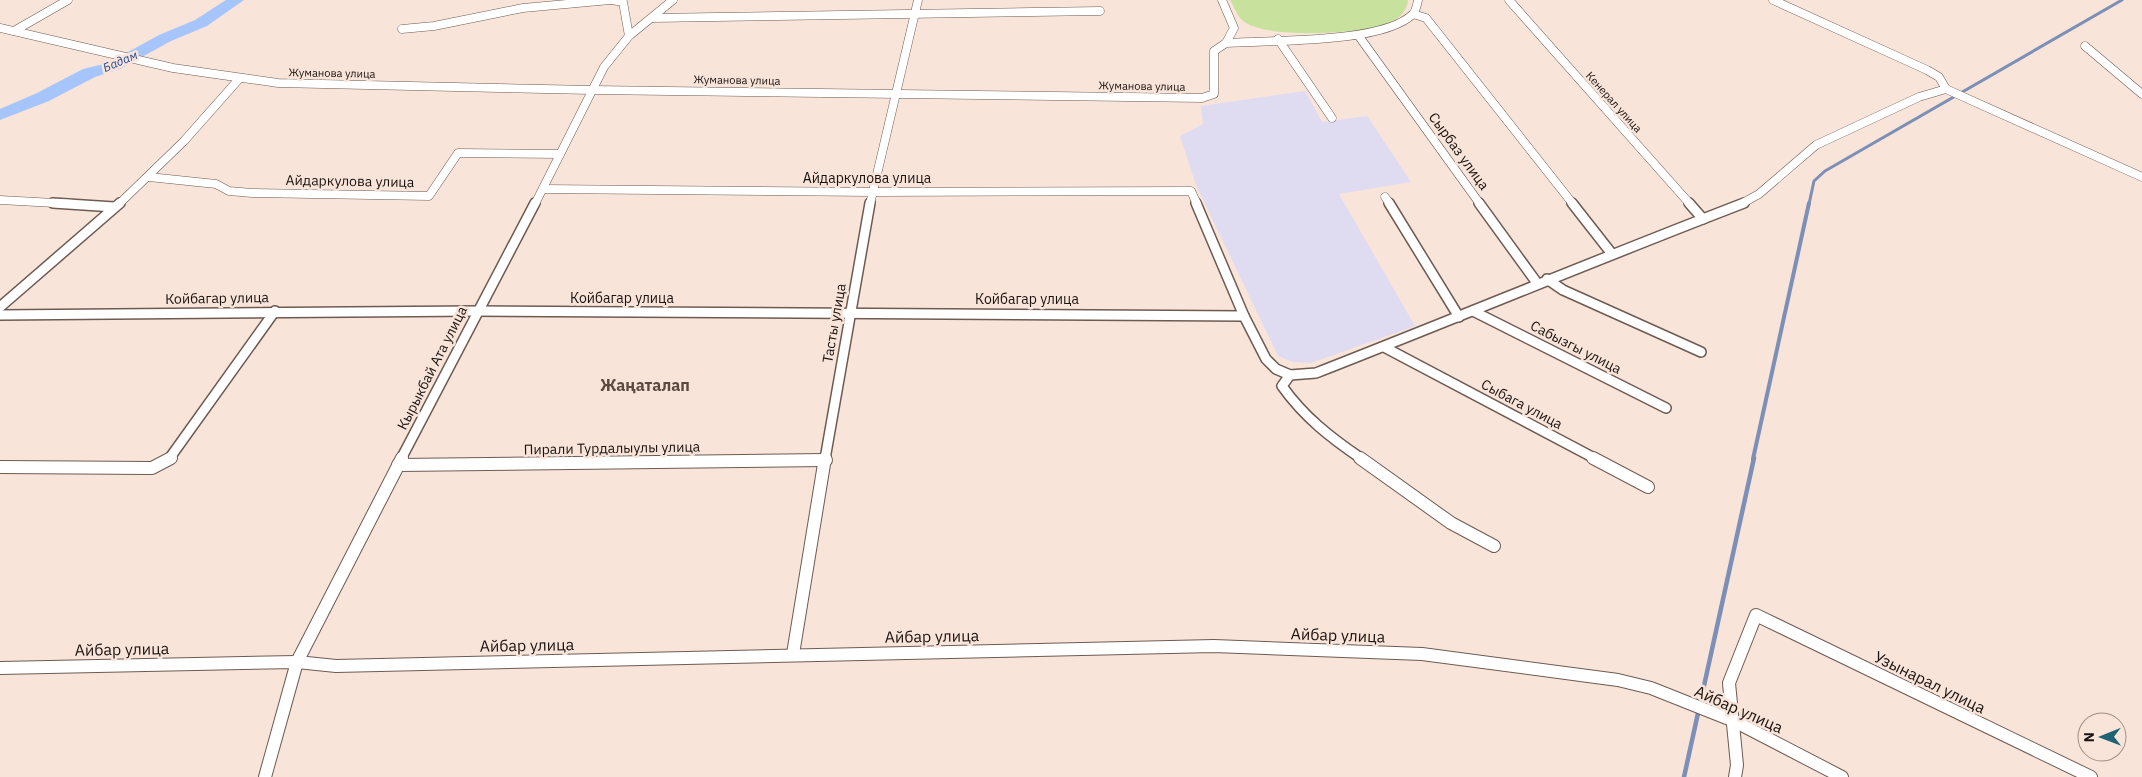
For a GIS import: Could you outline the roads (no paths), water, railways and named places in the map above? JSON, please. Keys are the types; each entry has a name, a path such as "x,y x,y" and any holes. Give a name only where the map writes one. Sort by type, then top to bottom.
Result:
{"street":[{"path":"14,31 68,0"},
{"path":"402,29 434,26 523,8 611,0 623,2 630,36"},
{"name":"Кырыкбай Ата улица","path":"264,777 297,662 477,311 543,189 604,67 630,36 673,0"},
{"name":"Тасты улица","path":"793,654 849,312 872,192 918,0"},
{"path":"1222,0 1234,28 1226,43"},
{"path":"1226,43 1358,35 1380,31 1398,25 1413,14 1418,0"},
{"name":"Кенерал улица","path":"1509,0 1704,219"},
{"path":"1773,0 1927,70 1939,77 1946,89 2142,177"},
{"path":"652,18 1100,11"},
{"path":"1413,14 1426,18 1612,254"},
{"name":"Жуманова улица","path":"0,28 191,71 239,80 278,83 592,90 1202,98 1214,94 1214,51 1226,43"},
{"name":"Сырбаз улица","path":"1358,35 1537,283"},
{"path":"1278,39 1332,118"},
{"path":"2085,46 2142,94"},
{"path":"0,307 149,176 207,119 239,80"},
{"path":"1244,316 1266,358 1276,369 1290,375 1316,373 1473,311 1537,283 1750,201 1764,191 1803,154 1816,145 1919,97 1946,89"},
{"name":"Айдаркулова улица","path":"149,176 216,184 229,191 252,193 429,196 458,153 560,154"},
{"name":"Айдаркулова улица","path":"543,189 872,192 1191,191 1244,316"},
{"path":"1385,197 1459,316"},
{"path":"0,200 114,207"},
{"path":"1548,279 1563,290 1701,352"},
{"path":"0,468 152,468 171,458 275,311"},
{"name":"Койбагар улица","path":"0,315 275,311 477,311 1244,316"},
{"name":"Сабызгы улица","path":"1473,311 1666,408"},
{"name":"Сыбага улица","path":"1384,346 1648,487"},
{"path":"1290,375 1282,386 1292,400 1322,431 1451,523 1494,546"},
{"name":"Пирали Турдалыулы улица","path":"398,466 826,460"},
{"name":"Узынарал улица","path":"1734,721 1729,683 1756,615 2091,777"},
{"name":"Айбар улица","path":"0,668 297,662 336,666 793,654 1214,646 1422,654 1618,680 1651,688 1734,721 1842,777"},
{"path":"1734,721 1736,777"}],"waterway":[{"name":"Бадам","path":"0,115 43,97 89,73 114,66 165,38 201,23 236,0"},
{"path":"1809,204 1814,181 1825,171 2122,0"},
{"path":"1753,459 1809,203"},
{"path":"1684,777 1754,458"}],"district":[{"name":"Жаңаталап","path":"645,385"}]}
